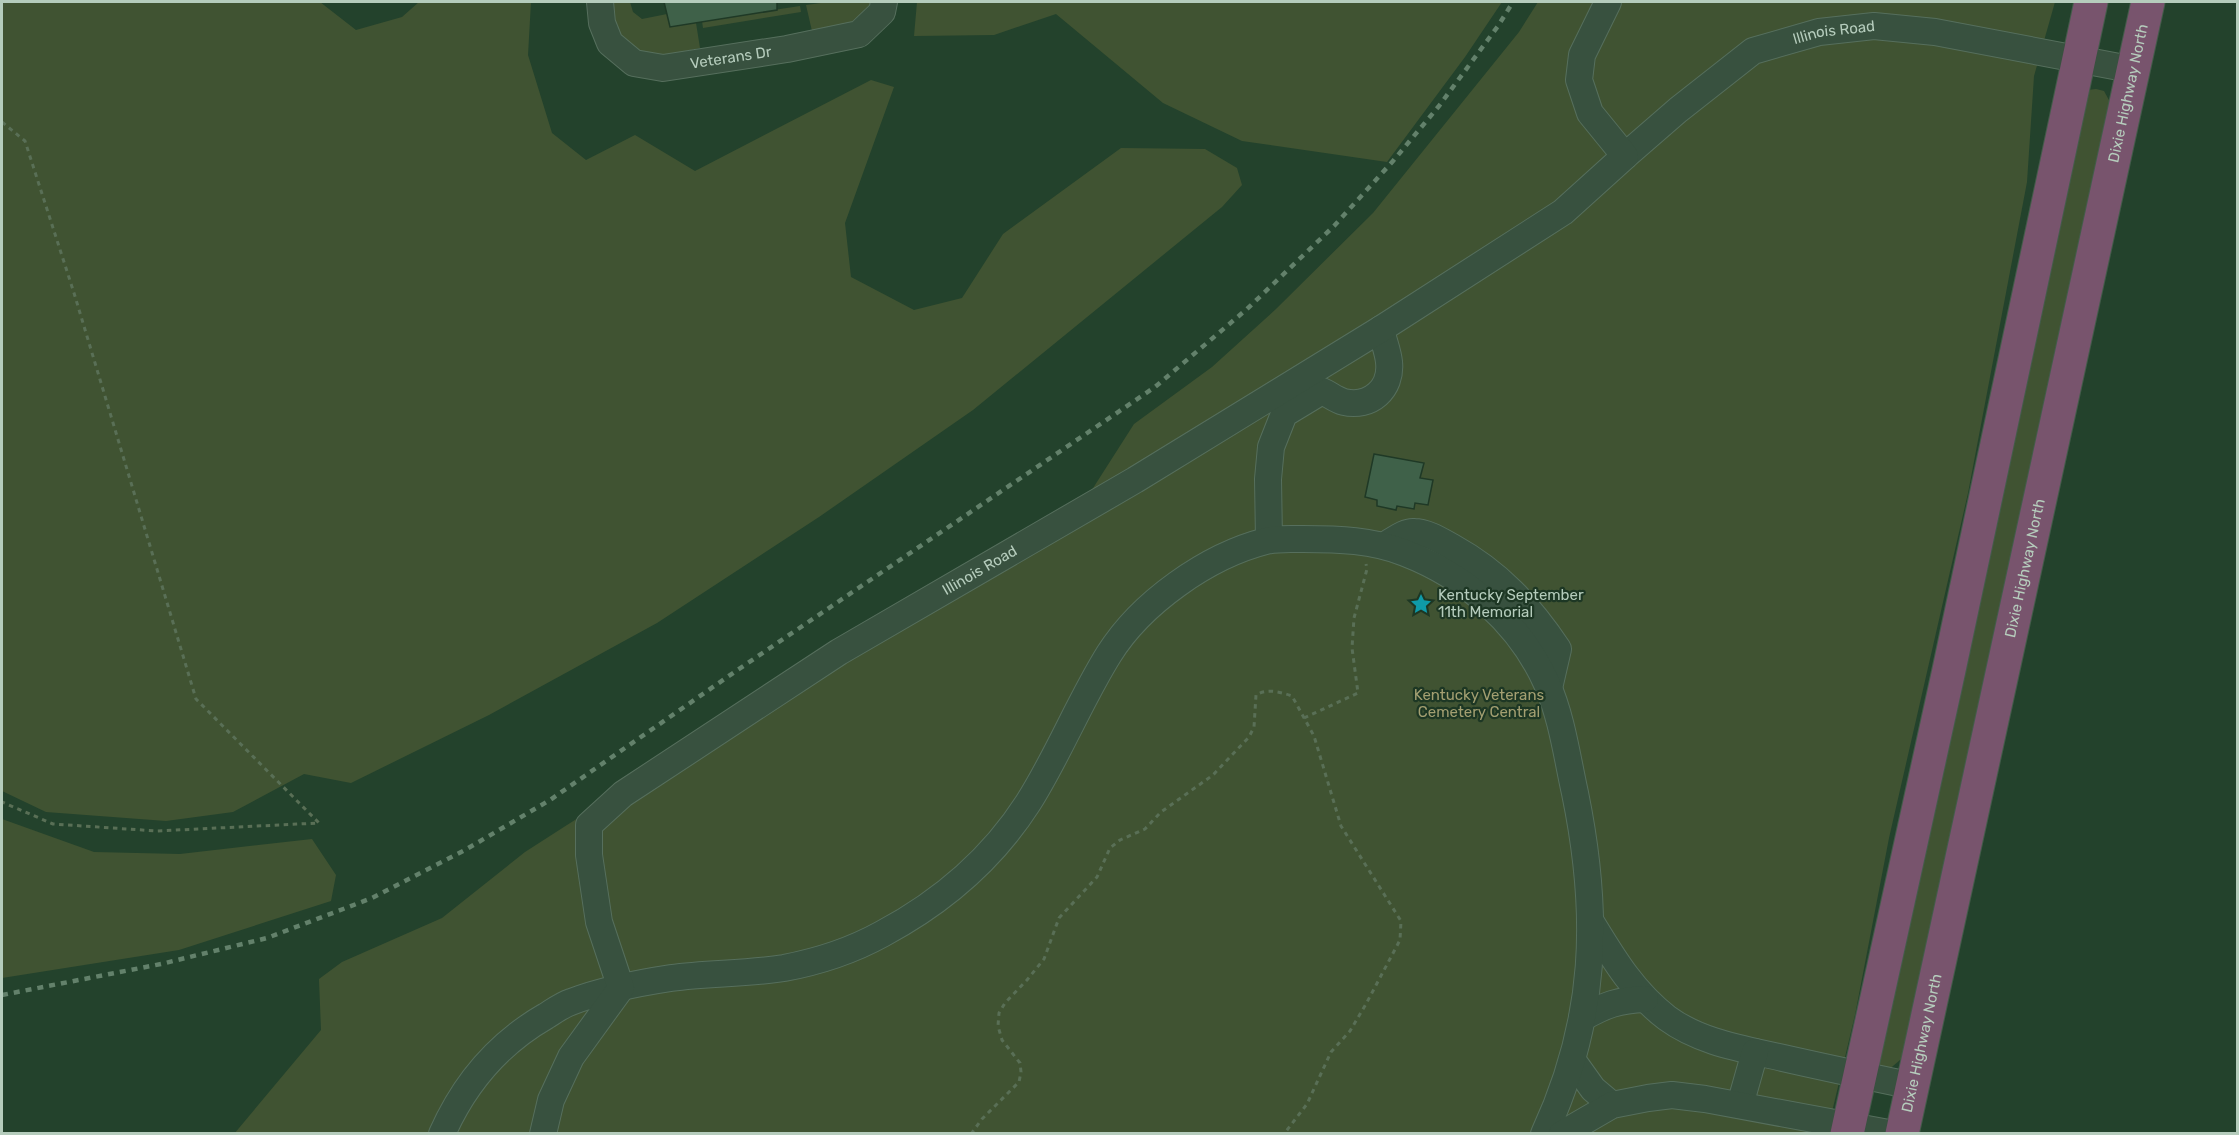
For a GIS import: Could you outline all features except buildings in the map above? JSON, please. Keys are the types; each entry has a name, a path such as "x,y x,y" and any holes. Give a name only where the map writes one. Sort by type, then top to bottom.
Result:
{"highway":[{"path":"1848,1129 2091,2"},
{"name":"Dixie Highway North","path":"1902,1134 2148,2"}],"street":[{"name":"Veterans Dr","path":"600,2 602,22 610,43 634,63 663,68 797,47 859,34 882,12 884,2"},
{"path":"1608,2 1582,55 1579,80 1590,113 1625,156"},
{"name":"lllinois Road","path":"1381,329 1563,212 1678,110 1753,51 1819,32 1874,26 1935,32 2134,70"},
{"path":"1269,540 1268,479 1271,447 1284,414 1322,391 1343,402 1364,402 1379,395 1386,383 1389,363 1381,329"},
{"name":"Illinois Road","path":"621,988 599,922 589,855 589,825 623,794 839,652 1135,480 1381,329"},
{"path":"442,1134 452,1111 473,1080 501,1048 530,1025 567,1003 621,988 674,978 786,968 880,935 942,895 982,862 1029,802 1111,650 1147,609 1183,578 1222,557 1269,540 1337,539 1373,543 1420,559 1453,576 1484,599 1514,630 1537,664 1549,687 1561,727 1584,840 1591,922 1588,985 1573,1061 1544,1134"},
{"path":"1591,922 1627,979 1645,999 1668,1019 1692,1032 1718,1043 1913,1086"},
{"path":"543,1134 551,1100 571,1057 621,988"},
{"path":"1582,1018 1608,1003 1645,999"},
{"path":"1740,1105 1755,1052"},
{"path":"1573,1061 1593,1089 1612,1105"},
{"path":"1562,1134 1612,1105 1672,1095 1740,1105 1848,1129 1894,1134"}],"path":[{"path":"2,122 26,141 74,292 196,699 319,823 146,831 53,824 2,802"},
{"path":"1304,718 1358,693 1352,648 1354,618 1373,543"},
{"path":"971,1134 982,1119 1019,1082 1022,1072 1020,1063 1002,1040 998,1026 999,1013 1044,959 1059,918 1096,877 1110,848 1120,840 1145,829 1161,812 1213,775 1249,737 1254,727 1256,695 1262,691 1275,691 1292,696 1314,736 1341,826 1401,921 1400,940 1361,1013 1350,1031 1331,1052 1306,1104 1284,1134"}],"green space":[{"path":"2,2 320,2 356,30 402,17 419,2 531,2 528,55 552,133 586,160 635,135 695,171 871,80 894,87 845,223 851,277 914,310 962,298 1003,234 1121,148 1205,149 1237,168 1242,185 1222,207 973,410 819,517 657,623 489,715 351,783 304,774 233,812 166,821 46,812 2,791"},
{"path":"609,2 630,2 633,12 642,19 667,14 696,23 700,48 664,56 637,52 616,31"},
{"path":"828,2 874,2 849,25 812,31 806,5"},
{"path":"917,2 1502,2 1465,57 1387,162 1242,141 1163,103 1056,14 994,35 914,36"},
{"name":"Kentucky Veterans Cemetery Central","path":"1538,2 2055,2 2034,76 2027,182 1968,493 1889,838 1855,1015 1827,1133 234,1134 321,1030 319,979 342,962 442,918 525,852 1088,496 1134,424 1212,367 1276,309 1373,213 1519,32"},
{"path":"800,6 801,12 703,28 702,21"},
{"path":"2088,90 2104,91 2110,102 1907,1054 1886,1072 1880,1073 1878,1065"},
{"path":"2,819 94,852 180,854 312,839 336,875 331,901 179,950 2,978"}],"railway":[{"path":"2,995 161,964 267,938 372,898 465,850 550,800 1155,387 1247,309 1334,226 1439,106 1513,2"}],"place":[{"name":"Kentucky September 11th Memorial","path":"1421,604"}]}
